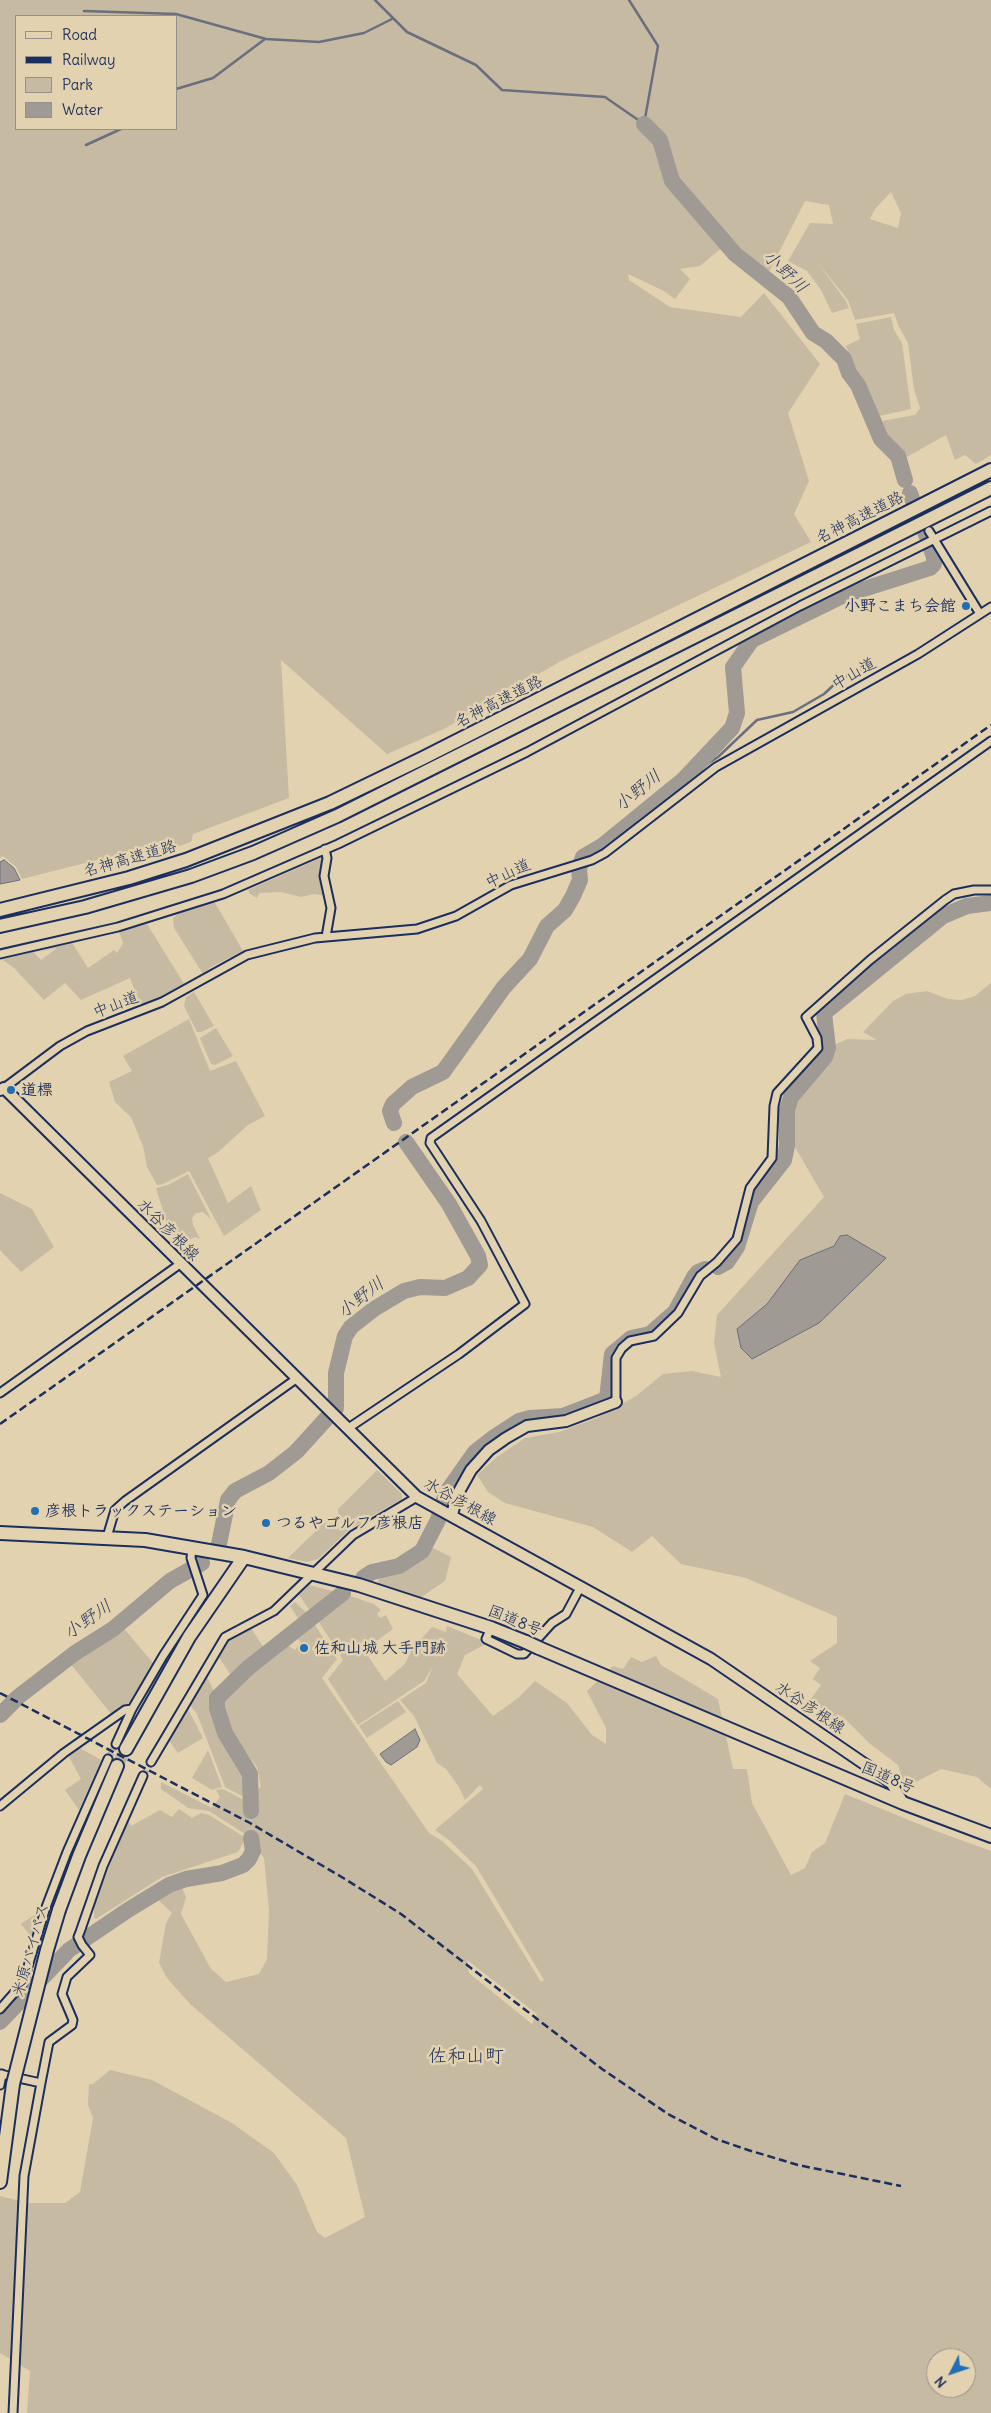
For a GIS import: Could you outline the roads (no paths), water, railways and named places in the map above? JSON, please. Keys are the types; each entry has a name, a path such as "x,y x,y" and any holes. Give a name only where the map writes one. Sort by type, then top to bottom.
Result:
{"highway":[{"name":"名神高速道路","path":"0,910 129,878 186,860 330,803 432,754 991,470"},
{"name":"名神高速道路","path":"0,926 85,907 191,876 253,853 337,816 991,488"},
{"name":"国道8号","path":"0,1533 107,1537 192,1547 315,1574 491,1628 903,1803 991,1836"},
{"path":"121,1746 190,1637 244,1557"},
{"name":"米原バイパス","path":"0,2182 13,2084 44,1958 59,1910 113,1762"}],"main road":[{"name":"水谷彦根線","path":"2,1089 417,1498 445,1511 711,1658 892,1784 903,1803"},
{"path":"445,1511 457,1495 471,1470 489,1450 506,1438 527,1426 566,1421 616,1402"}],"street":[{"path":"0,954 118,927 223,894 325,849 527,752 800,606 991,511"},
{"path":"929,531 980,614"},
{"name":"中山道","path":"2,1089 60,1046 87,1030 162,1002 247,955 326,937 417,929 456,916 511,885 581,864 605,853 716,767 918,654 991,607"},
{"path":"348,1429 459,1354 525,1304 480,1221 430,1143 431,1138 991,741"},
{"path":"325,849 327,858 324,876 331,908 326,937"},
{"path":"616,1402 616,1358 622,1348 630,1341 654,1336 678,1313 700,1276 717,1262 738,1239 750,1188 772,1158 774,1106 777,1093 818,1048 817,1038 806,1017 870,960 954,894 974,890 991,890"},
{"path":"0,1394 180,1264"},
{"path":"107,1537 115,1510 125,1501 296,1379"},
{"path":"151,1762 225,1637 274,1611 315,1574 353,1535 417,1498"},
{"path":"121,1746 132,1709 163,1656 203,1595 193,1564 192,1547"},
{"path":"491,1628 486,1638 517,1654 524,1654 552,1623 566,1614 581,1586"},
{"path":"0,1806 64,1753 125,1710 132,1709"},
{"path":"0,2009 23,1983 46,1907 66,1852 113,1762"},
{"path":"13,2413 24,2176 49,2042 72,2024 73,2020 62,1994 67,1977 90,1955 80,1941 103,1866 143,1776"},
{"path":"0,2085 1,2074 41,2083"}],"water":[{"path":"4,860 14,868 20,880 0,884 0,862"},
{"path":"847,1235 886,1258 819,1323 752,1359 741,1348 737,1329 767,1304 800,1260 834,1246 840,1236"},
{"path":"415,1729 420,1740 417,1747 391,1765 386,1762 380,1754"}],"waterway":[{"path":"375,0 407,32 476,65 502,90 605,97 644,124 658,46 629,0"},
{"path":"84,11 176,14 266,39 319,42 364,33 392,19"},
{"path":"178,88 213,78 265,39"},
{"name":"小野川","path":"644,124 660,140 672,181 735,254 789,297 813,333 826,341 844,359 849,373 858,385 881,439 898,456 905,480"},
{"path":"86,145 119,130"},
{"name":"小野川","path":"910,493 912,499"},
{"name":"小野川","path":"925,531 926,535"},
{"name":"小野川","path":"394,1123 390,1111 393,1104 412,1087 443,1072 504,987 530,959 547,926 565,910 580,880 579,869 583,857 602,846 683,780 732,728 737,713 733,667 752,640 842,596 930,568 934,564 934,557 930,546"},
{"path":"683,780 718,757 757,720 793,712 824,694 839,680 861,670"},
{"path":"718,1267 727,1262 737,1247 751,1202 784,1160 787,1146 787,1110 791,1097 825,1057 828,1048 824,1013 943,916 967,906 991,903"},
{"name":"小野川","path":"219,1544 228,1500 235,1491 269,1473 296,1452 336,1408 336,1373 345,1336 351,1327 374,1309 404,1291 420,1287 445,1288 468,1278 480,1265 478,1256 449,1204 406,1142"},
{"path":"363,1578 372,1572 399,1566 422,1551 438,1520 446,1493 475,1452 493,1438 519,1421 530,1418 563,1416 607,1399 612,1354 631,1338 650,1334 675,1312 694,1277 698,1272 705,1269"},
{"name":"小野川","path":"0,1715 18,1697 75,1653 113,1629 170,1581 202,1563"},
{"path":"251,1811 250,1774 225,1733 217,1708 217,1698 248,1668 343,1593"},
{"path":"0,2022 69,1950 169,1885 186,1879 222,1873 243,1865 253,1851 251,1838"}],"tunnel":[{"path":"108,1759 116,1744"},
{"path":"117,1766 126,1749"},
{"path":"143,1776 151,1762"}],"railway":[{"path":"0,1424 991,725"},
{"path":"0,1693 250,1823 401,1914 602,2069 668,2114 716,2139 748,2150 798,2165 901,2186"}],"place":[{"name":"小野こまち会館","path":"966,606"},
{"name":"道標","path":"11,1090"},
{"name":"彦根トラックステーション","path":"35,1511"},
{"name":"つるやゴルフ 彦根店","path":"266,1523"},
{"name":"佐和山城 大手門跡","path":"304,1648"}],"district":[{"name":"佐和山町","path":"466,2057"}]}
